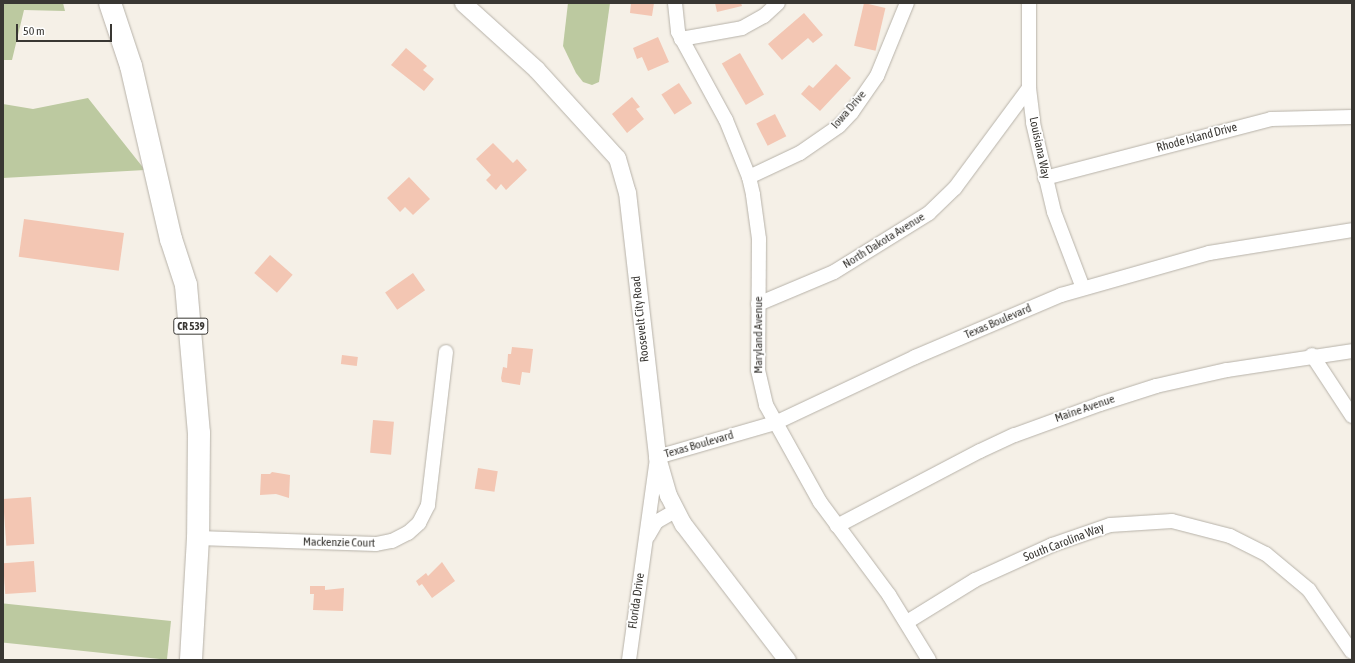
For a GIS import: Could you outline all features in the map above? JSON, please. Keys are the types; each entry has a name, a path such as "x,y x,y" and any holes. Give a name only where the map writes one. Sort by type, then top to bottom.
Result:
{"main road":[{"name":"CR 539","path":"110,3 131,66 171,239 186,285 198,405 198,538 191,660"}],"street":[{"name":"Roosevelt City Road","path":"463,3 536,68 598,136 619,164 627,192 657,457 675,511 787,660"},
{"name":"Maryland Avenue","path":"675,3 676,24 681,39 720,107 749,178 759,239 759,383 775,423 837,526 907,622 929,660"},
{"path":"681,39 742,28 764,16 778,3"},
{"name":"Iowa Drive","path":"749,178 800,153 823,139 852,112 877,76 907,3"},
{"name":"Louisiana Way","path":"1029,3 1029,88 1033,123 1054,212 1083,288"},
{"name":"North Dakota Avenue","path":"758,304 834,272 929,213 955,188 1029,88"},
{"name":"Rhode Island Drive","path":"1045,178 1270,119 1352,117"},
{"name":"Texas Boulevard","path":"657,457 775,423 915,357 1083,288 1209,253 1352,230"},
{"name":"Maine Avenue","path":"837,526 980,451 1054,420 1163,384 1227,370 1312,355 1352,351"},
{"name":"Mackenzie Court","path":"198,538 376,544 392,541 408,533 419,523 428,505 446,352"},
{"path":"1312,355 1352,416"},
{"name":"Florida Drive","path":"629,660 646,542 650,494 657,457"},
{"name":"Florida Drive","path":"646,542 656,522 675,511"},
{"name":"South Carolina Way","path":"907,622 975,580 1058,542 1110,525 1172,521 1230,536 1266,554 1309,590 1352,652"}],"green space":[{"path":"3,3 63,3 65,11 24,10 12,60 3,60"},
{"path":"568,3 610,3 599,82 592,85 583,82 576,73 563,46"},
{"path":"88,98 145,170 3,178 3,104 33,109"},
{"path":"4,603 171,621 167,660 3,643"}],"building":[{"path":"631,3 654,3 652,16 630,13"},
{"path":"715,3 741,3 742,6 717,12"},
{"path":"864,3 885,8 876,51 854,46"},
{"path":"804,13 823,35 813,43 808,38 782,60 768,44"},
{"path":"658,37 669,62 648,71 642,57 637,59 633,48"},
{"path":"406,48 427,66 423,70 434,79 424,91 391,65"},
{"path":"740,53 764,95 746,105 722,64"},
{"path":"836,64 851,78 820,111 801,94 809,85 813,88"},
{"path":"679,83 692,103 674,115 661,94"},
{"path":"632,97 640,107 636,109 644,119 627,133 612,114"},
{"path":"775,114 786,136 768,146 756,124"},
{"path":"493,143 513,163 517,159 527,170 506,190 501,184 496,190 486,180 491,175 476,159"},
{"path":"409,177 430,199 413,215 405,207 400,212 387,198"},
{"path":"24,219 124,233 119,271 19,257"},
{"path":"270,255 293,275 277,293 254,273"},
{"path":"413,273 425,290 397,310 385,293"},
{"path":"512,347 533,349 530,373 522,372 520,385 502,382 501,378 503,367 507,368 508,354 511,354"},
{"path":"342,355 358,357 357,366 341,364"},
{"path":"373,420 394,422 391,455 370,453"},
{"path":"478,468 498,471 494,492 475,489"},
{"path":"272,472 290,475 289,498 276,494 260,495 261,474 270,474"},
{"path":"31,497 34,544 6,546 3,499"},
{"path":"34,561 36,592 5,594 3,563"},
{"path":"442,562 455,581 432,598 422,584 419,586 416,581 426,573 428,576"},
{"path":"310,586 325,586 325,590 344,588 343,611 313,610 314,594 310,594"}]}
